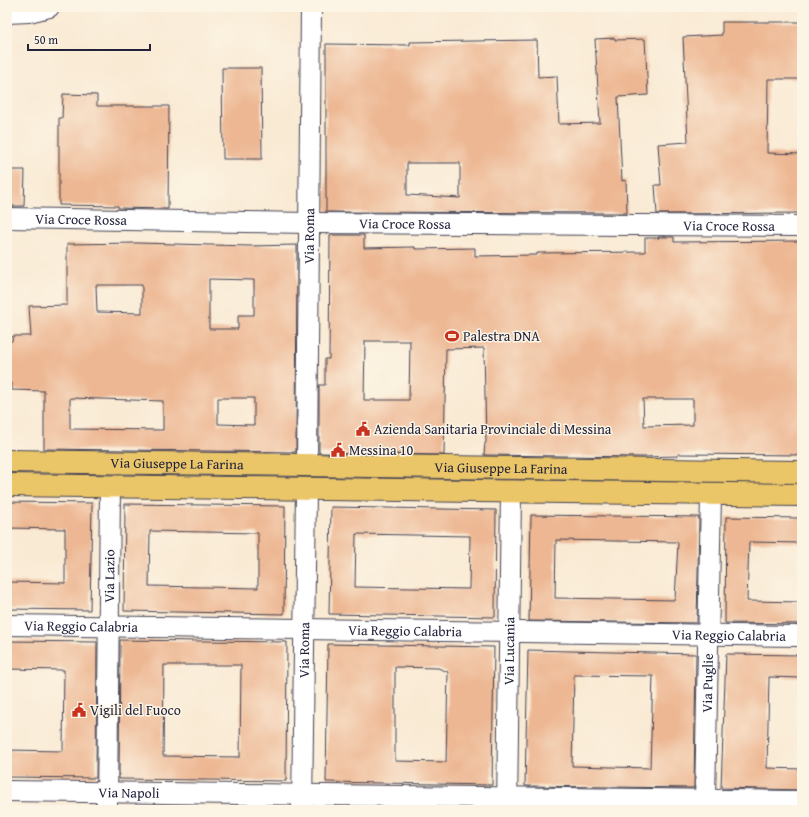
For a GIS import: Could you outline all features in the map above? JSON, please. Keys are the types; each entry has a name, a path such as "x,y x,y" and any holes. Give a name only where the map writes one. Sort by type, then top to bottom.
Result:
{"main road":[{"name":"Via Giuseppe La Farina","path":"7,461 802,472"},
{"name":"Via Giuseppe La Farina","path":"7,486 802,495"}],"street":[{"path":"7,13 29,12 49,7"},
{"name":"Via Roma","path":"307,465 311,7"},
{"name":"Via Croce Rossa","path":"7,218 310,223 802,226"},
{"name":"Via Lazio","path":"108,801 110,487"},
{"name":"Via Roma","path":"302,802 306,489"},
{"name":"Via Lucania","path":"507,804 511,492"},
{"name":"Via Puglie","path":"705,800 711,494"},
{"name":"Via Reggio Calabria","path":"7,625 802,636"},
{"name":"Via Napoli","path":"7,791 108,801 507,804 705,800 802,801"}],"building":[{"path":"722,22 802,22 802,79 768,79 767,153 802,154 802,213 657,214 655,185 661,185 658,144 688,142 683,37 722,35"},
{"path":"595,39 645,39 648,95 618,97 622,181 626,180 627,213 326,212 326,44 410,45 410,42 537,40 538,77 557,76 559,124 600,123","holes":["407,163 460,163 460,198 407,195"]},
{"path":"222,68 261,68 262,159 223,159"},
{"path":"63,94 97,95 97,106 169,106 168,209 59,205 59,118 62,118"},
{"path":"7,170 25,170 24,206 7,206"},
{"path":"330,235 364,235 364,248 475,248 475,256 537,255 537,253 645,252 645,238 659,238 658,237 674,237 674,242 802,241 802,455 678,454 678,456 642,457 484,455 486,443 484,348 446,349 444,455 319,453 319,385 325,385 325,359 329,359","holes":["365,341 410,341 409,400 364,400","643,399 693,399 693,425 644,426"]},
{"path":"137,243 249,246 297,245 296,452 44,449 44,391 12,390 12,383 7,383 7,341 12,341 13,336 31,336 29,306 67,305 67,244","holes":["209,279 254,280 254,315 238,315 238,329 209,329","96,285 142,285 142,313 97,312","70,398 163,401 163,430 70,429","218,398 254,398 254,425 218,424"]},
{"path":"7,502 92,503 90,610 7,609 7,582 65,583 65,529 7,528"},
{"path":"125,504 285,506 284,614 124,611","holes":["150,531 258,533 258,588 149,586"]},
{"path":"331,507 496,510 495,617 329,614","holes":["356,534 470,536 469,589 355,587"]},
{"path":"531,515 699,517 697,623 529,621","holes":["556,540 678,542 675,600 555,598"]},
{"path":"726,517 802,518 802,543 749,542 747,601 802,602 802,624 725,623"},
{"path":"120,640 287,642 286,781 119,779","holes":["164,665 241,665 240,757 163,756"]},
{"name":"Vigili del Fuoco","path":"7,641 97,642 96,778 7,777 7,750 63,751 64,670 7,669"},
{"path":"328,644 494,647 492,785 326,782","holes":["395,667 438,668 448,672 446,762 395,761"]},
{"path":"528,650 696,654 694,788 525,786","holes":["574,675 653,676 650,768 572,766"]},
{"path":"726,654 802,655 802,678 769,677 767,768 802,769 802,790 721,788"}],"place":[{"name":"Palestra DNA","path":"452,336"},
{"name":"Azienda Sanitaria Provinciale di Messina","path":"363,429"},
{"name":"Messina 10","path":"338,450"},
{"name":"Vigili del Fuoco","path":"79,710"}]}
